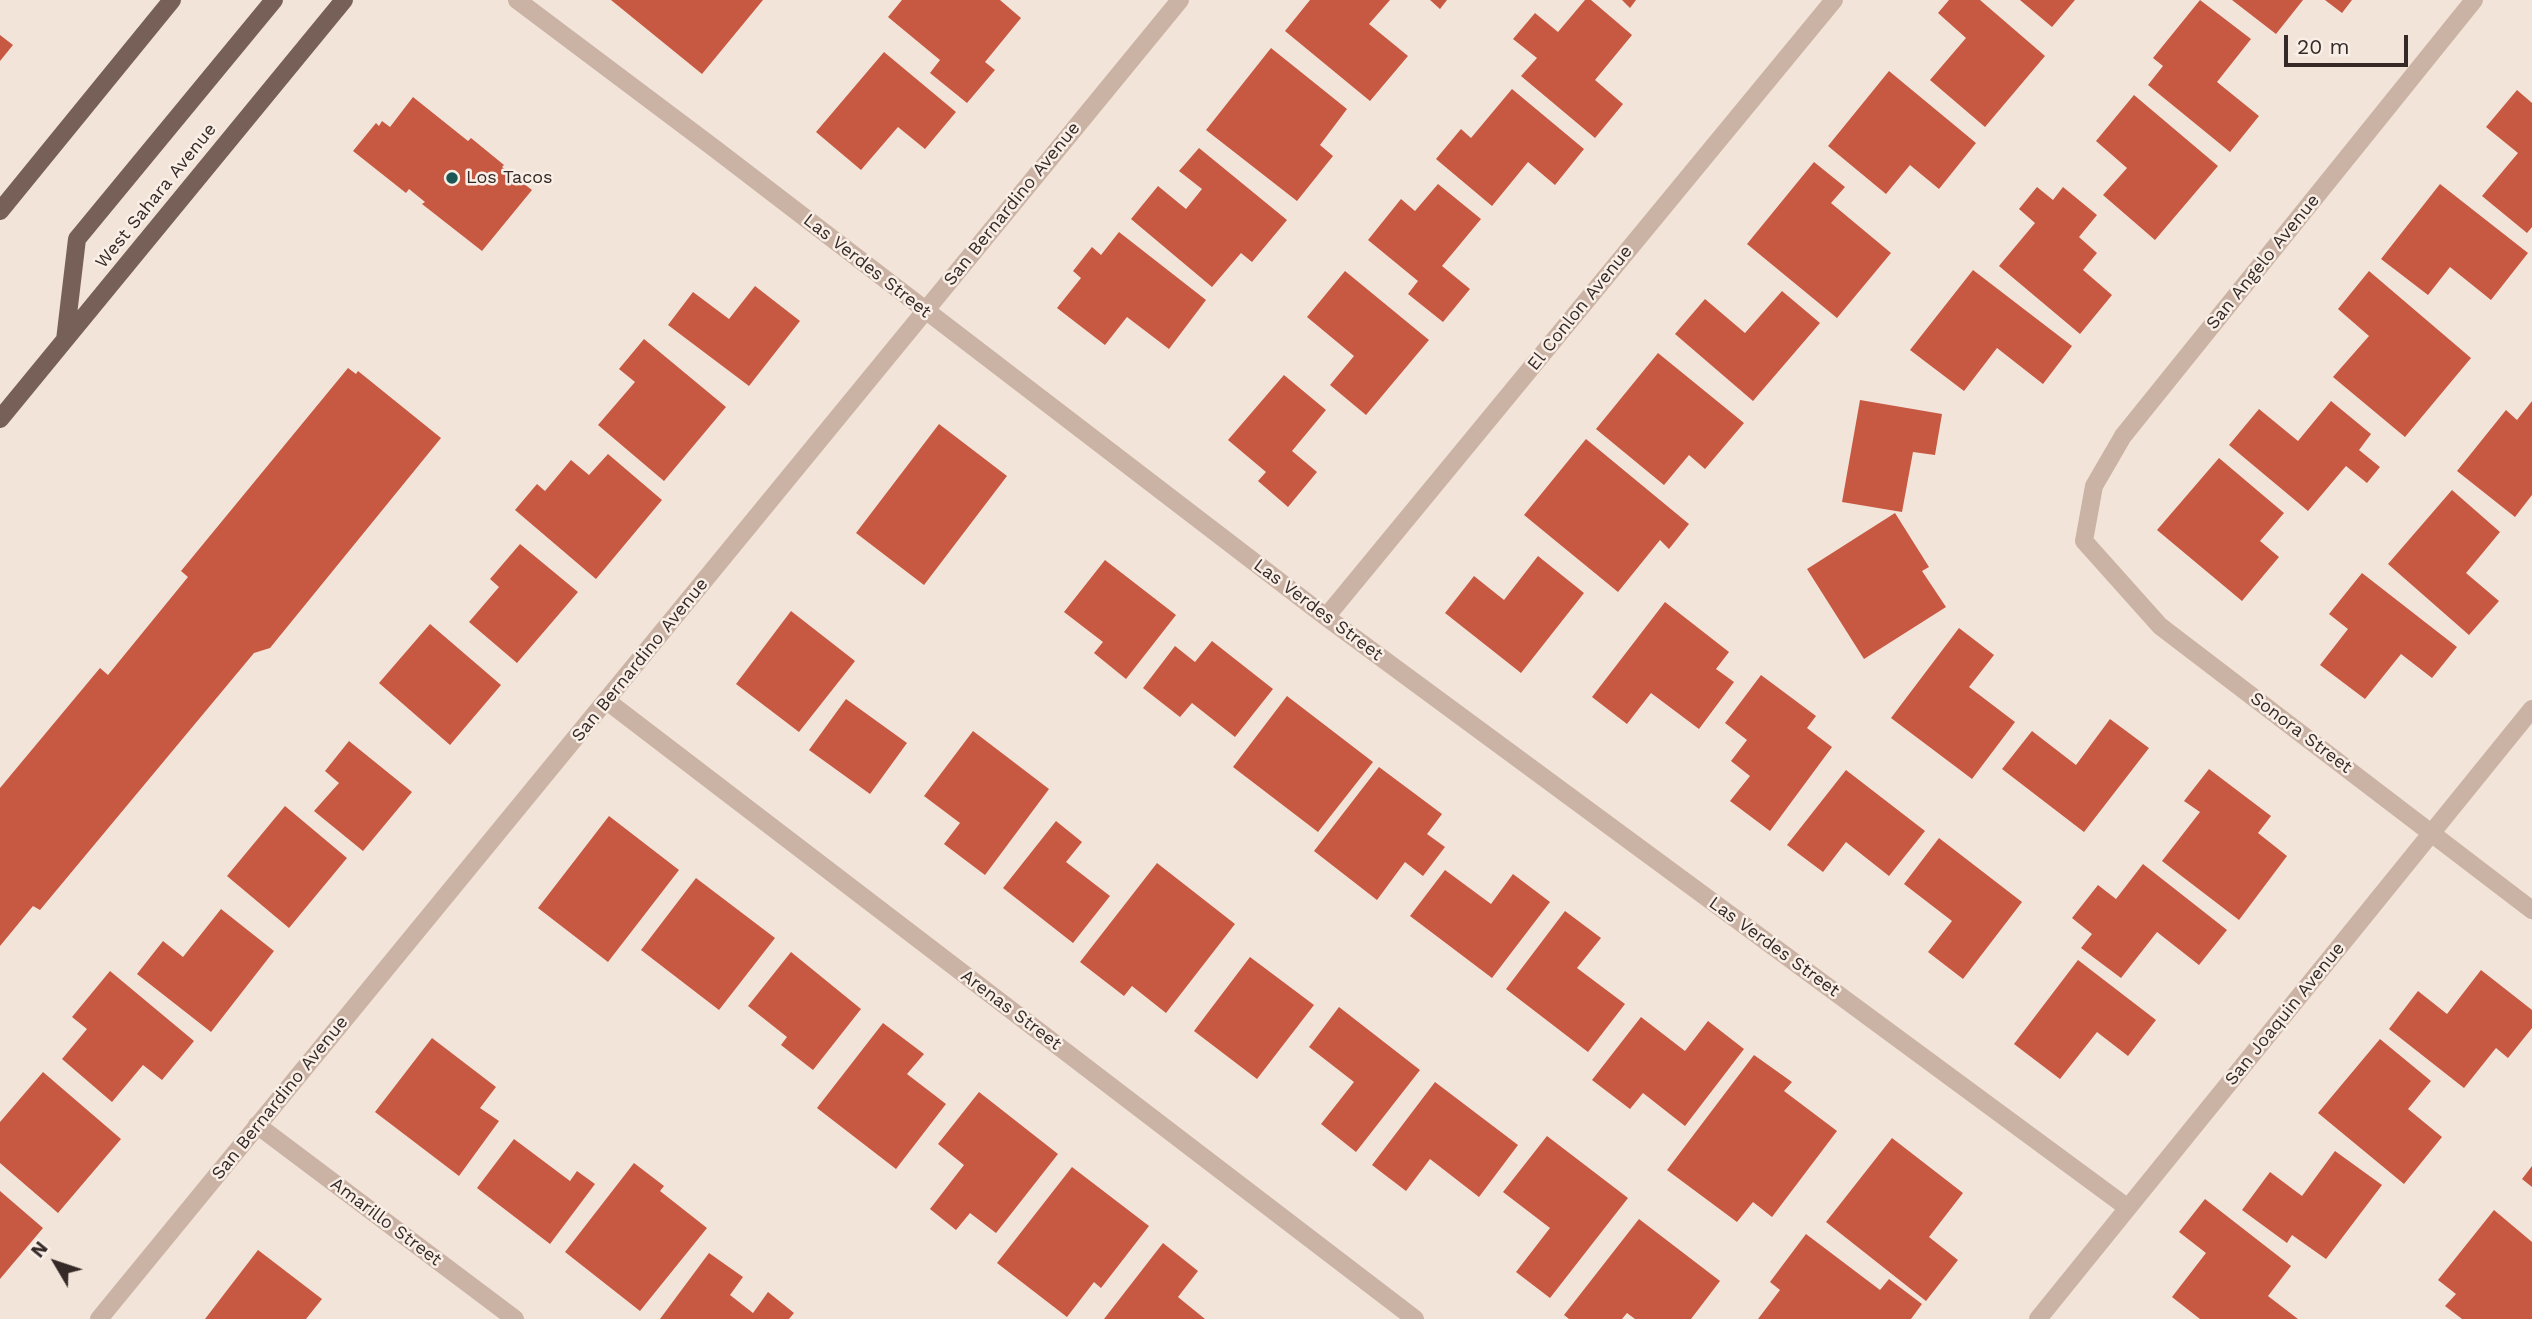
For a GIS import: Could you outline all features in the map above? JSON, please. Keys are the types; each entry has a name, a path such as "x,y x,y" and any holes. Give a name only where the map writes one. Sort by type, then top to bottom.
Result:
{"main road":[{"path":"0,211 173,0"},
{"path":"65,340 77,239 274,0"},
{"name":"West Sahara Avenue","path":"0,419 344,0"}],"street":[{"name":"Las Verdes Street","path":"517,0 1326,617 2128,1208"},
{"name":"San Bernardino Avenue","path":"99,1319 1180,0"},
{"name":"El Conlon Avenue","path":"1326,617 1834,0"},
{"name":"San Angelo Avenue","path":"2084,541 2094,486 2123,436 2474,0"},
{"name":"Sonora Street","path":"2084,541 2160,626 2532,910"},
{"name":"Arenas Street","path":"607,701 1415,1319"},
{"name":"San Joaquin Avenue","path":"2038,1319 2532,709"},
{"name":"Amarillo Street","path":"257,1125 515,1319"}],"building":[{"path":"611,0 763,0 702,74"},
{"path":"902,0 1000,0 1021,18 985,62 995,70 967,103 930,73 940,60 888,17"},
{"path":"1310,0 1390,0 1369,24 1408,56 1370,101 1285,31"},
{"path":"1430,0 1447,0 1440,9"},
{"path":"1585,0 1591,0 1632,35 1595,80 1623,104 1595,138 1521,76 1537,58 1513,39 1535,13 1558,32"},
{"path":"1622,0 1636,0 1630,8"},
{"path":"1949,0 1980,0 2045,56 1985,127 1930,80 1966,38 1938,13"},
{"path":"2020,0 2075,0 2052,27"},
{"path":"2200,0 2251,39 2217,82 2259,116 2230,152 2148,85 2163,66 2153,58"},
{"path":"2232,0 2303,0 2276,34"},
{"path":"2325,0 2352,0 2342,13"},
{"path":"0,35 13,45 0,61"},
{"path":"1271,48 1347,109 1320,145 1333,156 1297,201 1206,130"},
{"path":"884,52 956,112 925,149 898,127 861,170 816,132"},
{"path":"1889,71 1976,143 1939,189 1910,165 1886,194 1828,146"},
{"path":"1512,89 1584,149 1555,185 1528,162 1492,206 1436,159 1461,129 1471,138"},
{"path":"2517,90 2532,103 2532,227 2527,233 2482,196 2518,153 2486,127"},
{"path":"2134,95 2218,166 2155,240 2103,195 2127,168 2096,141"},
{"name":"Los Tacos","path":"413,97 468,141 471,138 532,190 482,251 422,204 425,202 409,189 406,193 353,151 376,123 379,126 382,121 390,127"},
{"path":"1199,148 1287,220 1252,262 1241,253 1212,287 1131,219 1158,186 1186,209 1202,189 1179,171"},
{"path":"1814,162 1845,187 1831,203 1891,253 1837,318 1747,244"},
{"path":"1438,184 1481,219 1442,266 1470,289 1443,322 1408,294 1418,281 1368,240 1401,199 1415,211"},
{"path":"2440,184 2528,253 2491,300 2450,267 2428,295 2381,259"},
{"path":"2037,187 2053,200 2063,187 2097,215 2079,237 2097,253 2083,270 2112,295 2080,334 1999,266 2035,223 2019,209"},
{"path":"1119,232 1206,300 1169,349 1127,317 1105,345 1057,308 1081,278 1073,271 1092,247 1101,255"},
{"path":"1973,270 2072,346 2043,384 1997,348 1964,391 1910,350"},
{"path":"1345,271 1429,340 1366,415 1330,385 1354,356 1307,317"},
{"path":"2369,271 2471,358 2405,437 2333,377 2369,336 2338,309"},
{"path":"755,286 800,321 749,386 668,325 693,292 729,319"},
{"path":"1782,291 1820,323 1753,401 1675,334 1705,299 1745,333"},
{"path":"644,339 726,407 664,481 598,425 635,382 619,369"},
{"path":"1658,353 1744,423 1705,469 1689,455 1664,485 1596,429"},
{"path":"348,368 356,374 358,371 441,438 270,648 254,653 40,910 33,906 0,946 0,788 100,668 108,675 188,577 181,571"},
{"path":"1284,375 1326,410 1292,451 1317,472 1288,507 1258,481 1266,472 1228,440"},
{"path":"1860,400 1942,414 1935,455 1913,452 1902,512 1842,502"},
{"path":"2331,401 2371,434 2359,450 2380,467 2367,483 2346,466 2308,511 2229,445 2259,409 2298,441"},
{"path":"2532,401 2532,495 2515,517 2457,471 2506,410 2517,420"},
{"path":"939,424 1007,476 924,585 856,533"},
{"path":"1586,439 1689,524 1669,549 1660,540 1618,592 1524,515"},
{"path":"608,454 662,500 596,579 515,510 537,484 545,491 571,460 589,475"},
{"path":"2219,458 2284,513 2260,541 2279,557 2242,601 2157,530"},
{"path":"2452,490 2500,532 2466,573 2499,601 2469,635 2388,564"},
{"path":"1895,513 1929,567 1922,571 1946,607 1864,659 1807,569"},
{"path":"520,544 578,592 517,663 469,622 499,587 490,579"},
{"path":"1538,556 1584,593 1521,673 1445,613 1474,576 1504,600"},
{"path":"1105,560 1176,615 1126,679 1094,653 1103,642 1064,612"},
{"path":"2362,573 2457,647 2432,678 2401,654 2365,699 2320,665 2348,629 2329,614"},
{"path":"1665,602 1729,652 1716,669 1734,682 1699,729 1651,693 1627,724 1592,697"},
{"path":"791,611 855,661 799,732 736,684"},
{"path":"430,624 501,685 450,745 379,683"},
{"path":"1959,628 1994,655 1969,687 2015,722 1972,779 1891,718"},
{"path":"1212,641 1273,689 1235,737 1192,703 1180,717 1143,688 1175,646 1195,662"},
{"path":"1761,675 1816,716 1807,728 1832,747 1770,831 1730,801 1750,776 1731,761 1747,740 1725,723"},
{"path":"1287,696 1373,762 1318,832 1233,767"},
{"path":"846,699 907,743 870,794 809,750"},
{"path":"2110,719 2149,748 2084,832 2002,769 2032,731 2076,765"},
{"path":"973,731 1049,789 985,875 944,844 960,823 924,796"},
{"path":"349,741 412,792 363,851 314,811 339,783 325,771"},
{"path":"1379,767 1442,814 1427,834 1445,847 1423,876 1405,862 1377,900 1314,851"},
{"path":"2209,769 2271,816 2258,833 2287,856 2239,920 2162,861 2200,812 2184,801"},
{"path":"1846,770 1925,831 1889,876 1846,842 1823,872 1787,845"},
{"path":"285,806 347,858 289,928 227,876"},
{"path":"609,816 679,870 608,962 538,908"},
{"path":"1056,821 1082,842 1066,862 1110,896 1073,943 1003,888"},
{"path":"1939,838 2022,902 1963,979 1928,952 1952,921 1904,884"},
{"path":"1157,863 1235,924 1166,1013 1132,986 1124,996 1080,962"},
{"path":"2143,864 2227,930 2199,965 2157,932 2121,978 2081,948 2092,934 2072,918 2098,885 2116,899"},
{"path":"1445,870 1491,904 1513,874 1550,902 1492,978 1410,916"},
{"path":"696,878 775,938 719,1010 641,950"},
{"path":"221,909 274,951 211,1032 137,974 163,941 183,957"},
{"path":"1565,911 1601,938 1577,968 1625,1004 1588,1052 1506,989"},
{"path":"791,952 861,1009 813,1070 781,1045 787,1037 748,1006"},
{"path":"1250,957 1314,1005 1257,1079 1194,1031"},
{"path":"2078,960 2156,1020 2128,1056 2097,1032 2060,1079 2014,1044"},
{"path":"2481,970 2532,1010 2532,1028 2508,1058 2496,1048 2464,1088 2389,1029 2418,991 2447,1014"},
{"path":"110,971 194,1041 162,1080 143,1065 112,1102 62,1059 87,1029 72,1017"},
{"path":"1339,1007 1420,1070 1356,1152 1321,1124 1354,1082 1309,1047"},
{"path":"1641,1017 1685,1051 1708,1021 1744,1049 1685,1126 1643,1093 1630,1109 1592,1080"},
{"path":"883,1023 924,1054 907,1074 946,1104 896,1169 817,1108"},
{"path":"432,1038 496,1087 480,1108 499,1121 459,1176 375,1112"},
{"path":"2380,1039 2431,1081 2408,1109 2442,1137 2404,1184 2318,1113"},
{"path":"1754,1055 1792,1082 1784,1091 1837,1131 1772,1217 1753,1202 1737,1222 1667,1170"},
{"path":"43,1072 121,1139 58,1213 0,1163 0,1122"},
{"path":"1435,1082 1518,1145 1479,1197 1430,1159 1406,1191 1372,1165"},
{"path":"979,1092 1058,1154 996,1233 970,1213 956,1230 930,1209 964,1165 938,1144"},
{"path":"1547,1136 1628,1198 1550,1298 1516,1272 1550,1228 1503,1192"},
{"path":"1892,1138 1963,1193 1929,1237 1958,1260 1926,1301 1826,1222"},
{"path":"514,1139 570,1181 577,1171 595,1184 550,1244 477,1188"},
{"path":"2335,1151 2382,1185 2326,1259 2292,1235 2287,1243 2242,1210 2270,1172 2302,1196"},
{"path":"634,1163 664,1186 660,1191 707,1228 640,1311 565,1252"},
{"path":"2532,1166 2532,1187 2522,1179"},
{"path":"1072,1167 1149,1226 1101,1288 1094,1282 1067,1317 997,1263"},
{"path":"0,1191 43,1228 0,1279"},
{"path":"2205,1199 2291,1266 2268,1296 2298,1319 2200,1319 2172,1297 2206,1253 2179,1232"},
{"path":"2494,1210 2532,1242 2532,1319 2462,1319 2445,1306 2456,1294 2438,1280"},
{"path":"1639,1219 1720,1281 1691,1319 1635,1319 1627,1313 1622,1319 1569,1319 1564,1315"},
{"path":"1806,1234 1880,1290 1889,1279 1922,1304 1911,1319 1758,1319 1780,1290 1770,1282"},
{"path":"1163,1243 1198,1271 1178,1297 1205,1319 1104,1319"},
{"path":"258,1250 322,1299 306,1319 205,1319"},
{"path":"709,1253 743,1277 730,1295 753,1313 768,1292 794,1313 789,1319 660,1319"}],"place":[{"name":"Los Tacos","path":"452,178"}]}
